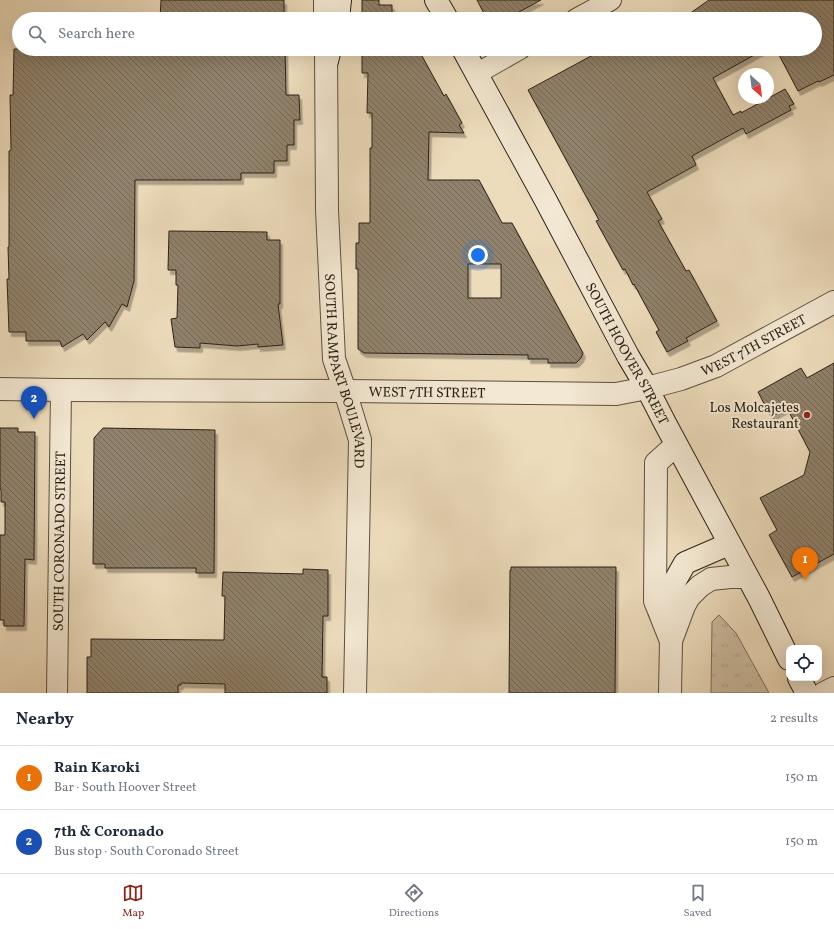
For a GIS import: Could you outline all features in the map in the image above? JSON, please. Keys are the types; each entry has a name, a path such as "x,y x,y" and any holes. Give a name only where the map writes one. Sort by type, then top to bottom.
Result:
{"street":[{"path":"325,0 325,12"},
{"path":"339,12 340,0"},
{"path":"436,0 443,12"},
{"path":"589,12 611,0"},
{"name":"SOUTH RAMPART BOULEVARD","path":"328,56 327,210 334,359 360,440 354,693"},
{"name":"SOUTH HOOVER STREET","path":"467,56 628,356 647,388 786,653"},
{"path":"476,74 508,56"},
{"name":"WEST 7TH STREET","path":"0,389 623,393 686,378 716,366 834,302"},
{"name":"SOUTH CORONADO STREET","path":"57,693 61,390"},
{"path":"671,641 655,601 656,463 676,445"},
{"path":"660,612 663,602 686,563 729,544"},
{"path":"670,693 671,641 684,606 689,597 700,586 711,579 746,577"},
{"path":"801,681 807,693"},
{"path":"822,693 834,687"}],"green space":[{"path":"719,615 736,633 769,693 711,693 712,622"}],"building":[{"path":"161,0 284,0 284,12 160,12"},
{"path":"362,0 379,0 379,5 392,5 392,12 362,12"},
{"path":"477,0 541,0 519,12 483,12"},
{"path":"709,0 834,0 834,75 798,91 780,56 822,56 822,12 692,12"},
{"path":"14,56 285,56 286,95 299,95 300,120 294,120 294,145 287,145 287,161 274,161 274,173 241,173 241,180 135,180 134,281 127,307 122,304 109,327 105,322 87,340 83,334 62,347 60,341 26,341 26,332 9,332 7,279 9,279 9,151 11,150 10,95 13,95"},
{"path":"362,56 422,56 444,96 446,94 462,123 459,125 464,133 429,132 428,180 479,180 502,223 512,223 583,353 581,358 576,363 548,363 548,359 528,359 528,355 364,353 358,349 358,269 356,269 356,243 359,243 359,223 370,223 370,148 372,148 372,113 367,113 368,73 362,73","holes":["468,264 501,264 501,298 468,298"]},
{"path":"591,56 752,56 713,78 733,115 741,111 741,113 758,104 774,104 774,95 785,89 794,104 789,106 791,110 746,134 743,128 692,156 696,165 647,192 662,219 658,221 686,271 689,270 717,321 686,338 688,341 667,352 656,332 659,330 634,284 633,285 625,269 623,270 596,221 599,220 528,90"},
{"path":"169,231 267,232 267,240 280,240 280,304 278,304 283,345 258,347 258,344 237,346 200,343 200,348 175,347 171,319 177,318 178,285 176,285 176,270 168,270"},
{"path":"834,363 834,554 792,577 769,535 777,530 760,498 804,475 810,452 787,408 771,417 758,392 801,368 807,378"},
{"path":"0,428 18,428 18,432 35,432 34,560 25,559 24,626 4,626 4,620 0,620 0,535 5,535 5,502 1,502 0,489"},
{"path":"103,428 215,430 214,573 196,573 196,568 105,568 105,564 93,564 94,438"},
{"path":"511,567 616,567 615,693 509,693"},
{"path":"303,569 328,570 328,616 323,616 322,677 327,677 327,693 225,693 225,684 181,683 181,685 178,685 178,693 87,693 87,657 91,657 91,639 224,640 225,596 222,596 223,572 303,574"}],"place":[{"name":"Los Molcajetes Restaurant","path":"807,415"},
{"name":"7th & Coronado","path":"34,419"},
{"name":"Rain Karoki","path":"805,580"}]}
